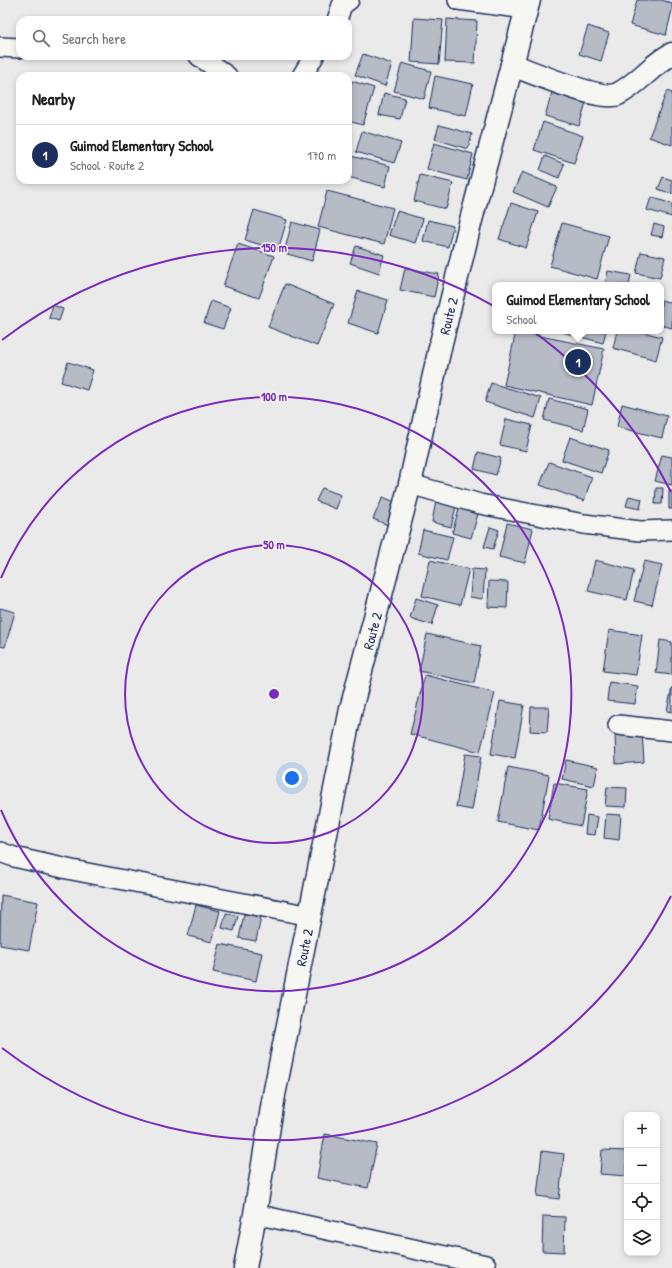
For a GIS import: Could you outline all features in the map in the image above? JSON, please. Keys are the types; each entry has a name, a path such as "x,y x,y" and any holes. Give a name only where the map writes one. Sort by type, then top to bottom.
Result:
{"main road":[{"name":"Route 2","path":"245,1268 274,1095 351,709 410,484 470,224 527,5"},
{"path":"512,65 584,91 600,95 617,95 672,54"}],"street":[{"path":"338,16 342,6 349,0"},
{"path":"458,0 527,5"},
{"path":"0,47 16,48"},
{"path":"205,60 222,72"},
{"path":"304,72 312,60"},
{"path":"410,484 480,504 584,524 640,531 672,530"},
{"path":"618,725 672,731"},
{"path":"0,852 14,857 72,870 310,916"},
{"path":"255,1214 486,1265"}],"building":[{"path":"637,0 661,0 672,3 672,10 666,35 630,25"},
{"path":"414,18 443,20 439,64 411,62"},
{"path":"447,19 477,21 475,63 445,62"},
{"path":"588,26 609,33 601,61 579,54"},
{"path":"363,54 392,64 385,86 355,75"},
{"path":"402,63 431,71 424,99 394,91"},
{"path":"435,76 473,84 466,116 429,108"},
{"path":"352,81 374,88 363,125 352,122"},
{"path":"553,89 587,99 579,126 545,116"},
{"path":"667,91 672,93 672,145 649,137"},
{"path":"384,93 405,98 400,119 379,115"},
{"path":"543,122 583,136 574,163 534,150"},
{"path":"439,125 472,134 468,149 435,139"},
{"path":"362,131 401,143 394,163 356,152"},
{"path":"434,143 473,154 467,180 427,169"},
{"path":"352,156 390,166 385,187 352,178"},
{"path":"545,156 564,164 559,178 540,170"},
{"path":"522,172 557,187 548,207 513,192"},
{"path":"420,175 453,183 446,209 414,201"},
{"path":"663,177 672,180 672,194 658,189"},
{"path":"327,191 393,208 384,244 318,227"},
{"path":"651,197 672,204 672,217 647,210"},
{"path":"511,203 538,212 526,248 499,239"},
{"path":"254,210 287,220 278,250 245,240"},
{"path":"397,211 423,219 415,243 389,235"},
{"path":"428,220 453,226 448,247 423,241"},
{"path":"292,222 320,230 312,261 284,253"},
{"path":"562,223 609,236 597,279 550,266"},
{"path":"654,224 664,227 662,237 651,235"},
{"path":"238,244 274,256 259,298 223,286"},
{"path":"356,246 384,255 379,273 350,263"},
{"path":"641,252 665,257 660,278 636,273"},
{"path":"405,268 439,274 434,297 400,290"},
{"path":"608,271 631,275 630,282 606,282"},
{"path":"285,284 334,304 317,346 268,327"},
{"path":"358,291 388,300 378,333 348,323"},
{"path":"211,301 231,308 223,329 204,323"},
{"path":"664,301 672,303 672,328 664,326"},
{"path":"53,305 63,309 59,321 49,318"},
{"path":"515,334 531,334 604,349 592,405 504,385"},
{"path":"570,334 605,334 603,343"},
{"path":"616,334 650,334 662,337 656,360 613,348"},
{"path":"68,362 93,370 87,390 61,382"},
{"path":"491,383 541,398 535,418 485,402"},
{"path":"549,399 588,409 583,430 544,420"},
{"path":"622,404 667,416 662,438 617,427"},
{"path":"506,419 532,425 526,451 500,445"},
{"path":"570,437 609,450 601,473 562,460"},
{"path":"478,452 501,458 496,475 474,469"},
{"path":"662,455 672,457 672,485 655,481"},
{"path":"549,462 592,477 584,501 540,485"},
{"path":"322,488 341,495 336,509 316,501"},
{"path":"656,488 663,488 662,504 655,504"},
{"path":"669,491 672,491 672,509 669,509"},
{"path":"629,496 642,499 640,509 626,506"},
{"path":"383,497 397,503 388,525 373,519"},
{"path":"436,501 456,506 451,527 432,522"},
{"path":"459,508 478,514 471,538 452,533"},
{"path":"507,523 533,529 525,563 499,557"},
{"path":"490,527 499,530 493,549 484,547"},
{"path":"423,530 453,537 447,560 418,553"},
{"path":"430,560 469,569 460,605 422,596"},
{"path":"595,560 634,570 627,600 588,591"},
{"path":"644,561 662,565 652,605 634,601"},
{"path":"472,569 485,570 483,599 470,597"},
{"path":"489,581 508,582 507,608 488,607"},
{"path":"416,598 438,605 432,625 410,618"},
{"path":"0,608 15,612 5,647 0,646"},
{"path":"609,630 642,635 636,675 603,671"},
{"path":"427,634 481,646 474,683 419,671"},
{"path":"660,640 672,642 672,675 656,673"},
{"path":"425,675 495,693 480,752 410,734"},
{"path":"609,682 638,686 635,704 607,701"},
{"path":"672,687 672,712 667,711"},
{"path":"500,701 524,705 515,758 491,754"},
{"path":"531,707 549,707 547,732 530,731"},
{"path":"642,732 644,762 616,764 615,733"},
{"path":"465,754 481,756 472,810 456,807"},
{"path":"566,760 598,767 594,786 562,779"},
{"path":"508,767 549,775 539,830 498,822"},
{"path":"554,783 588,789 581,826 548,819"},
{"path":"607,787 627,788 626,807 605,806"},
{"path":"606,814 621,815 619,840 604,838"},
{"path":"587,815 598,817 595,835 585,834"},
{"path":"1,895 38,902 29,950 0,945"},
{"path":"196,905 220,911 212,942 188,936"},
{"path":"226,913 238,916 234,931 222,928"},
{"path":"244,914 261,917 256,941 239,938"},
{"path":"220,944 262,953 256,981 213,972"},
{"path":"325,1134 377,1144 368,1188 317,1178"},
{"path":"602,1150 624,1151 624,1176 600,1174"},
{"path":"542,1151 564,1154 559,1199 537,1196"},
{"path":"543,1216 565,1217 564,1252 542,1251"}],"place":[{"name":"Guimod Elementary School","path":"578,362"}]}
